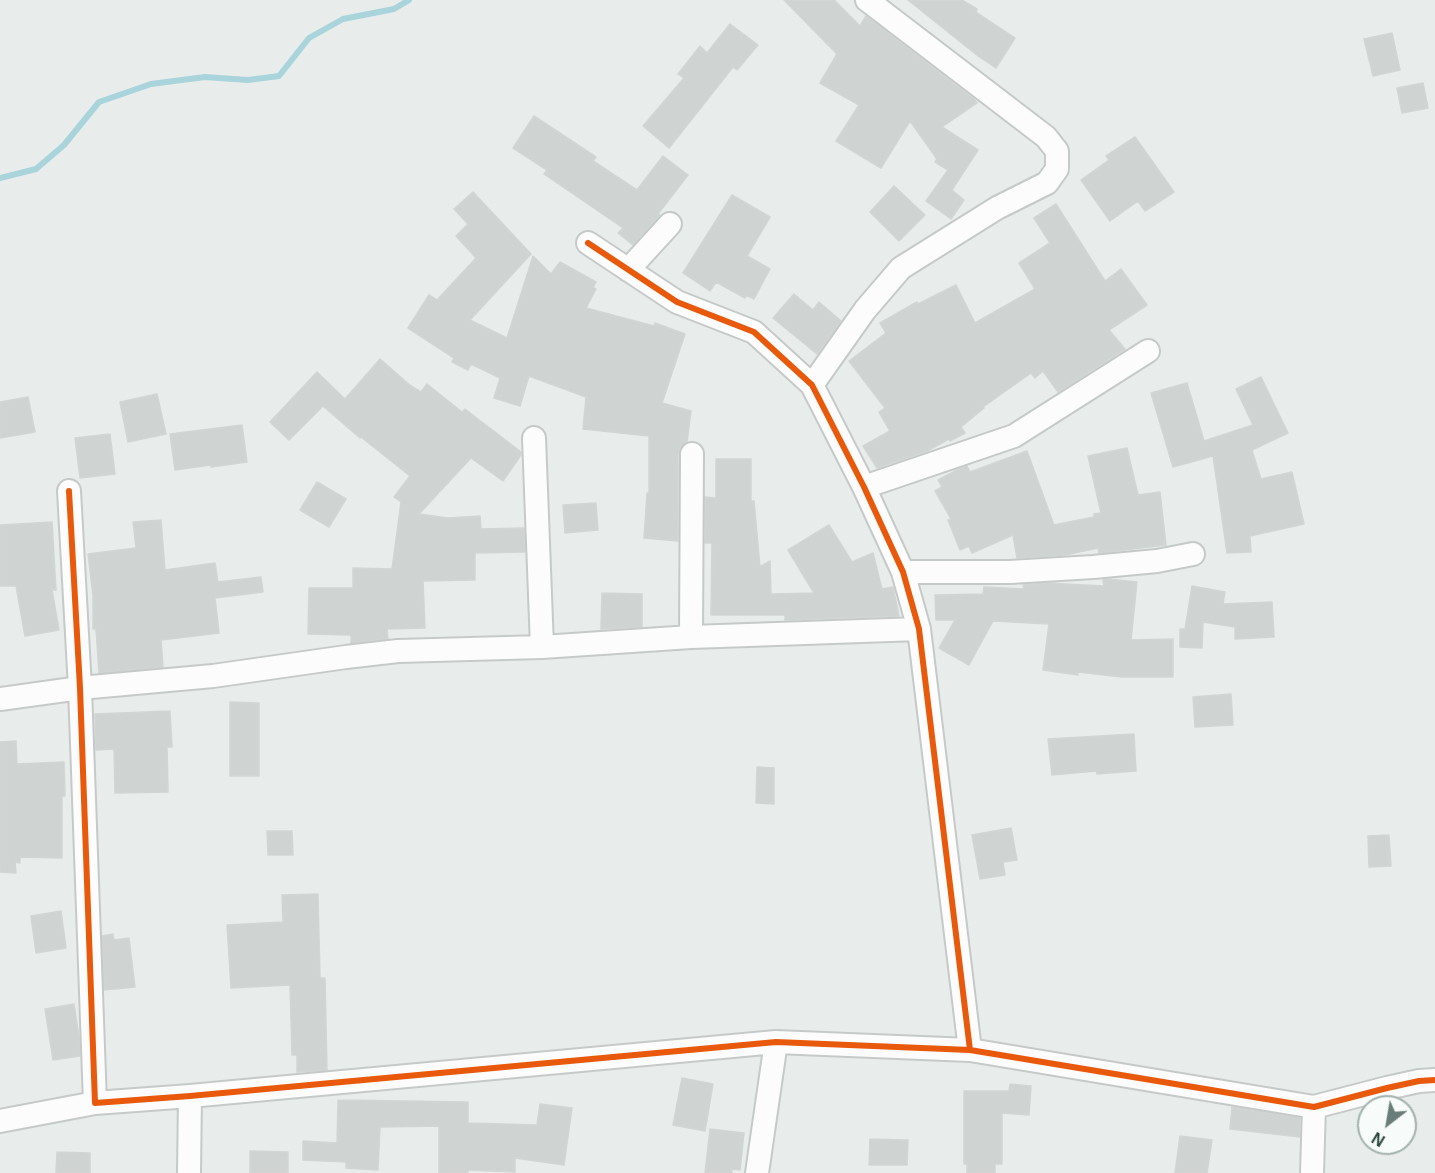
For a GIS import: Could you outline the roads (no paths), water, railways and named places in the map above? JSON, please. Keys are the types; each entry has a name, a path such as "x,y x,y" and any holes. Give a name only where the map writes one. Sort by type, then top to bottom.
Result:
{"street":[{"path":"812,385 865,310 901,268 997,208 1047,183 1057,168 1057,151 1046,137 867,0"},
{"path":"628,270 670,224"},
{"path":"588,243 677,302 754,332 812,385 864,487 903,572 919,629 970,1050"},
{"path":"864,487 1014,436 1148,351"},
{"path":"534,438 542,647"},
{"path":"691,637 692,454"},
{"path":"69,491 80,688 95,1103"},
{"path":"903,572 1010,572 1093,567 1157,561 1193,554"},
{"path":"0,699 80,688 213,676 398,651 542,647 691,637 919,629"},
{"path":"757,1173 776,1042"},
{"path":"0,1121 95,1103 776,1042 970,1050 1314,1107 1387,1088 1435,1080"},
{"path":"189,1173 190,1096"},
{"path":"1312,1173 1314,1107"}],"waterway":[{"path":"0,178 36,169 64,145 99,102 151,84 205,77 248,80 279,76 309,38 343,19 394,9 409,0"}]}
